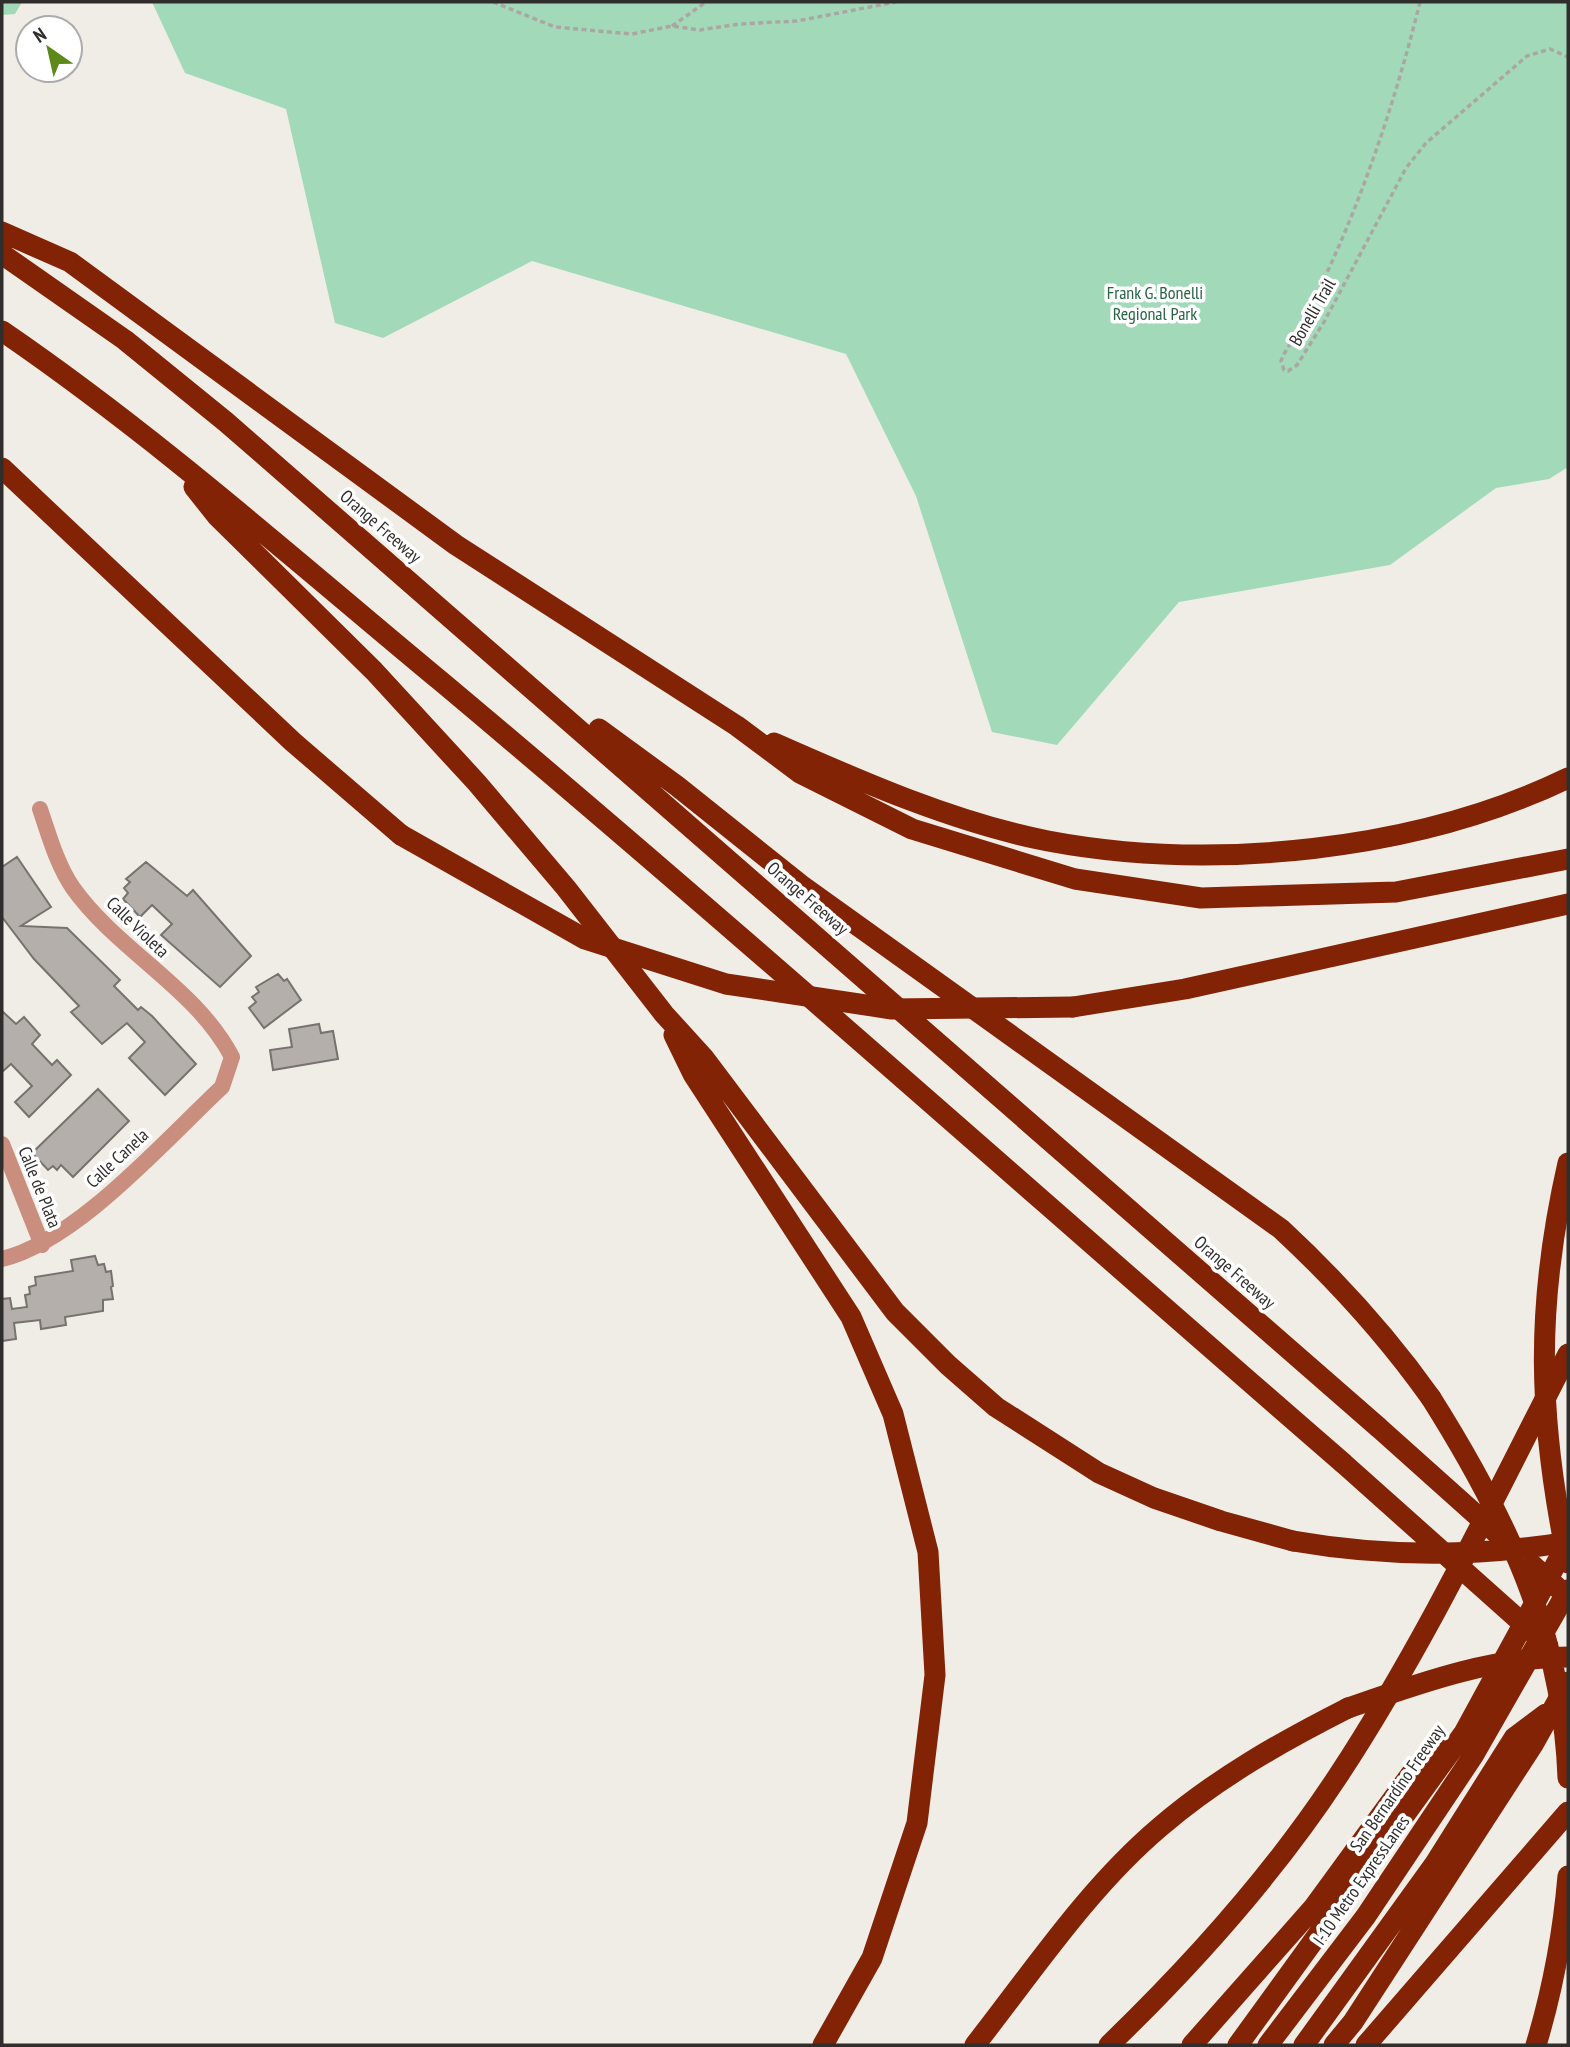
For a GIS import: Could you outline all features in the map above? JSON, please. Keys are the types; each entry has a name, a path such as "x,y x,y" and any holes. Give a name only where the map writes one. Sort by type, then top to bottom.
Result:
{"highway":[{"path":"2,232 70,262 456,545 737,726 800,773 912,829 1075,879 1201,898 1396,892 1568,859"},
{"name":"Orange Freeway","path":"2,254 136,348 226,422 1378,1427 1568,1597"},
{"path":"2,331 86,388 172,457 557,779 1343,1463 1568,1664"},
{"path":"172,457 217,516 374,671 477,783 566,888 664,1014 704,1058 895,1312 996,1407 1099,1473 1154,1499 1293,1541 1394,1552 1461,1554 1509,1552 1568,1542"},
{"path":"2,468 293,742 401,835 585,939 726,984 892,1009 1073,1007 1185,989 1568,904"},
{"path":"487,648 677,786 801,885 1281,1229 1325,1270 1365,1313 1431,1398 1497,1508 1535,1598 1558,1678 1568,1778"},
{"path":"737,726 868,785 923,805 1046,841 1129,853 1222,855 1345,844 1451,821 1568,778"},
{"path":"664,1014 693,1074 851,1317 893,1414 928,1552 935,1675 917,1823 872,1958 822,2045"},
{"path":"1568,1163 1555,1220 1546,1292 1542,1362 1548,1449 1568,1563"},
{"path":"1109,2045 1222,1929 1280,1857 1338,1777 1413,1653 1568,1354"},
{"name":"San Bernardino Freeway","path":"1238,2045 1464,1732 1568,1542"},
{"name":"I-10 Metro ExpressLanes","path":"1268,2045 1366,1916 1450,1789 1568,1590"},
{"path":"975,2045 1114,1872 1158,1828 1203,1792 1253,1760 1348,1708 1460,1671 1536,1657 1568,1657"},
{"path":"1334,2045 1353,2022 1444,1883 1568,1682"},
{"path":"1304,2045 1434,1865 1514,1738 1553,1709"},
{"path":"1192,2045 1314,1907 1411,1774 1464,1732"},
{"path":"1366,2045 1568,1812"},
{"path":"1536,2045 1550,1997 1564,1926 1568,1876"}],"street":[{"name":"Calle Violeta","path":"40,808 56,857 73,888 104,922 218,1029 232,1057"},
{"name":"Calle Canela","path":"2,1259 42,1245 80,1219 222,1087 232,1057"},
{"name":"Calle de Plata","path":"2,1144 42,1245"}],"path":[{"path":"493,2 533,20 575,30 632,34 671,26 700,30 739,24 797,21 896,2"},
{"path":"671,26 706,2"},
{"name":"Bonelli Trail","path":"1420,2 1383,132 1328,266 1281,361 1284,370 1297,365 1324,323 1406,168 1426,144 1527,56 1550,49 1568,57"}],"green space":[{"path":"2,2 22,2 15,14 2,15"},
{"name":"Frank G. Bonelli Regional Park","path":"152,2 1568,2 1568,467 1549,479 1496,488 1390,565 1179,602 1057,745 992,732 916,496 846,354 532,261 383,338 335,323 286,109 185,73"}],"building":[{"path":"17,857 51,907 21,926 67,928 120,980 114,986 138,1010 141,1007 152,1016 196,1064 165,1095 129,1058 145,1042 127,1023 102,1044 71,1012 79,1006 34,959 2,917 2,867"},
{"path":"146,862 187,896 193,890 251,956 220,987 161,935 172,924 152,905 140,917 123,899 128,893 124,888 130,882 126,879"},
{"path":"278,974 284,981 287,979 301,1000 264,1028 249,1008 256,1002 252,997 259,992 256,987"},
{"path":"2,1011 16,1024 24,1017 40,1035 32,1044 52,1065 57,1060 71,1075 29,1117 15,1102 32,1086 11,1064 2,1072"},
{"path":"319,1024 321,1033 333,1031 338,1059 273,1070 270,1050 292,1047 289,1029"},
{"path":"98,1089 129,1121 73,1177 61,1165 57,1170 53,1166 48,1170 32,1153"},
{"path":"95,1256 98,1265 104,1264 106,1272 111,1271 113,1299 103,1300 103,1311 65,1317 66,1325 41,1329 40,1320 14,1323 16,1339 2,1341 2,1299 10,1298 12,1309 27,1307 25,1295 30,1294 29,1287 36,1285 35,1277 73,1271 71,1260"}]}
